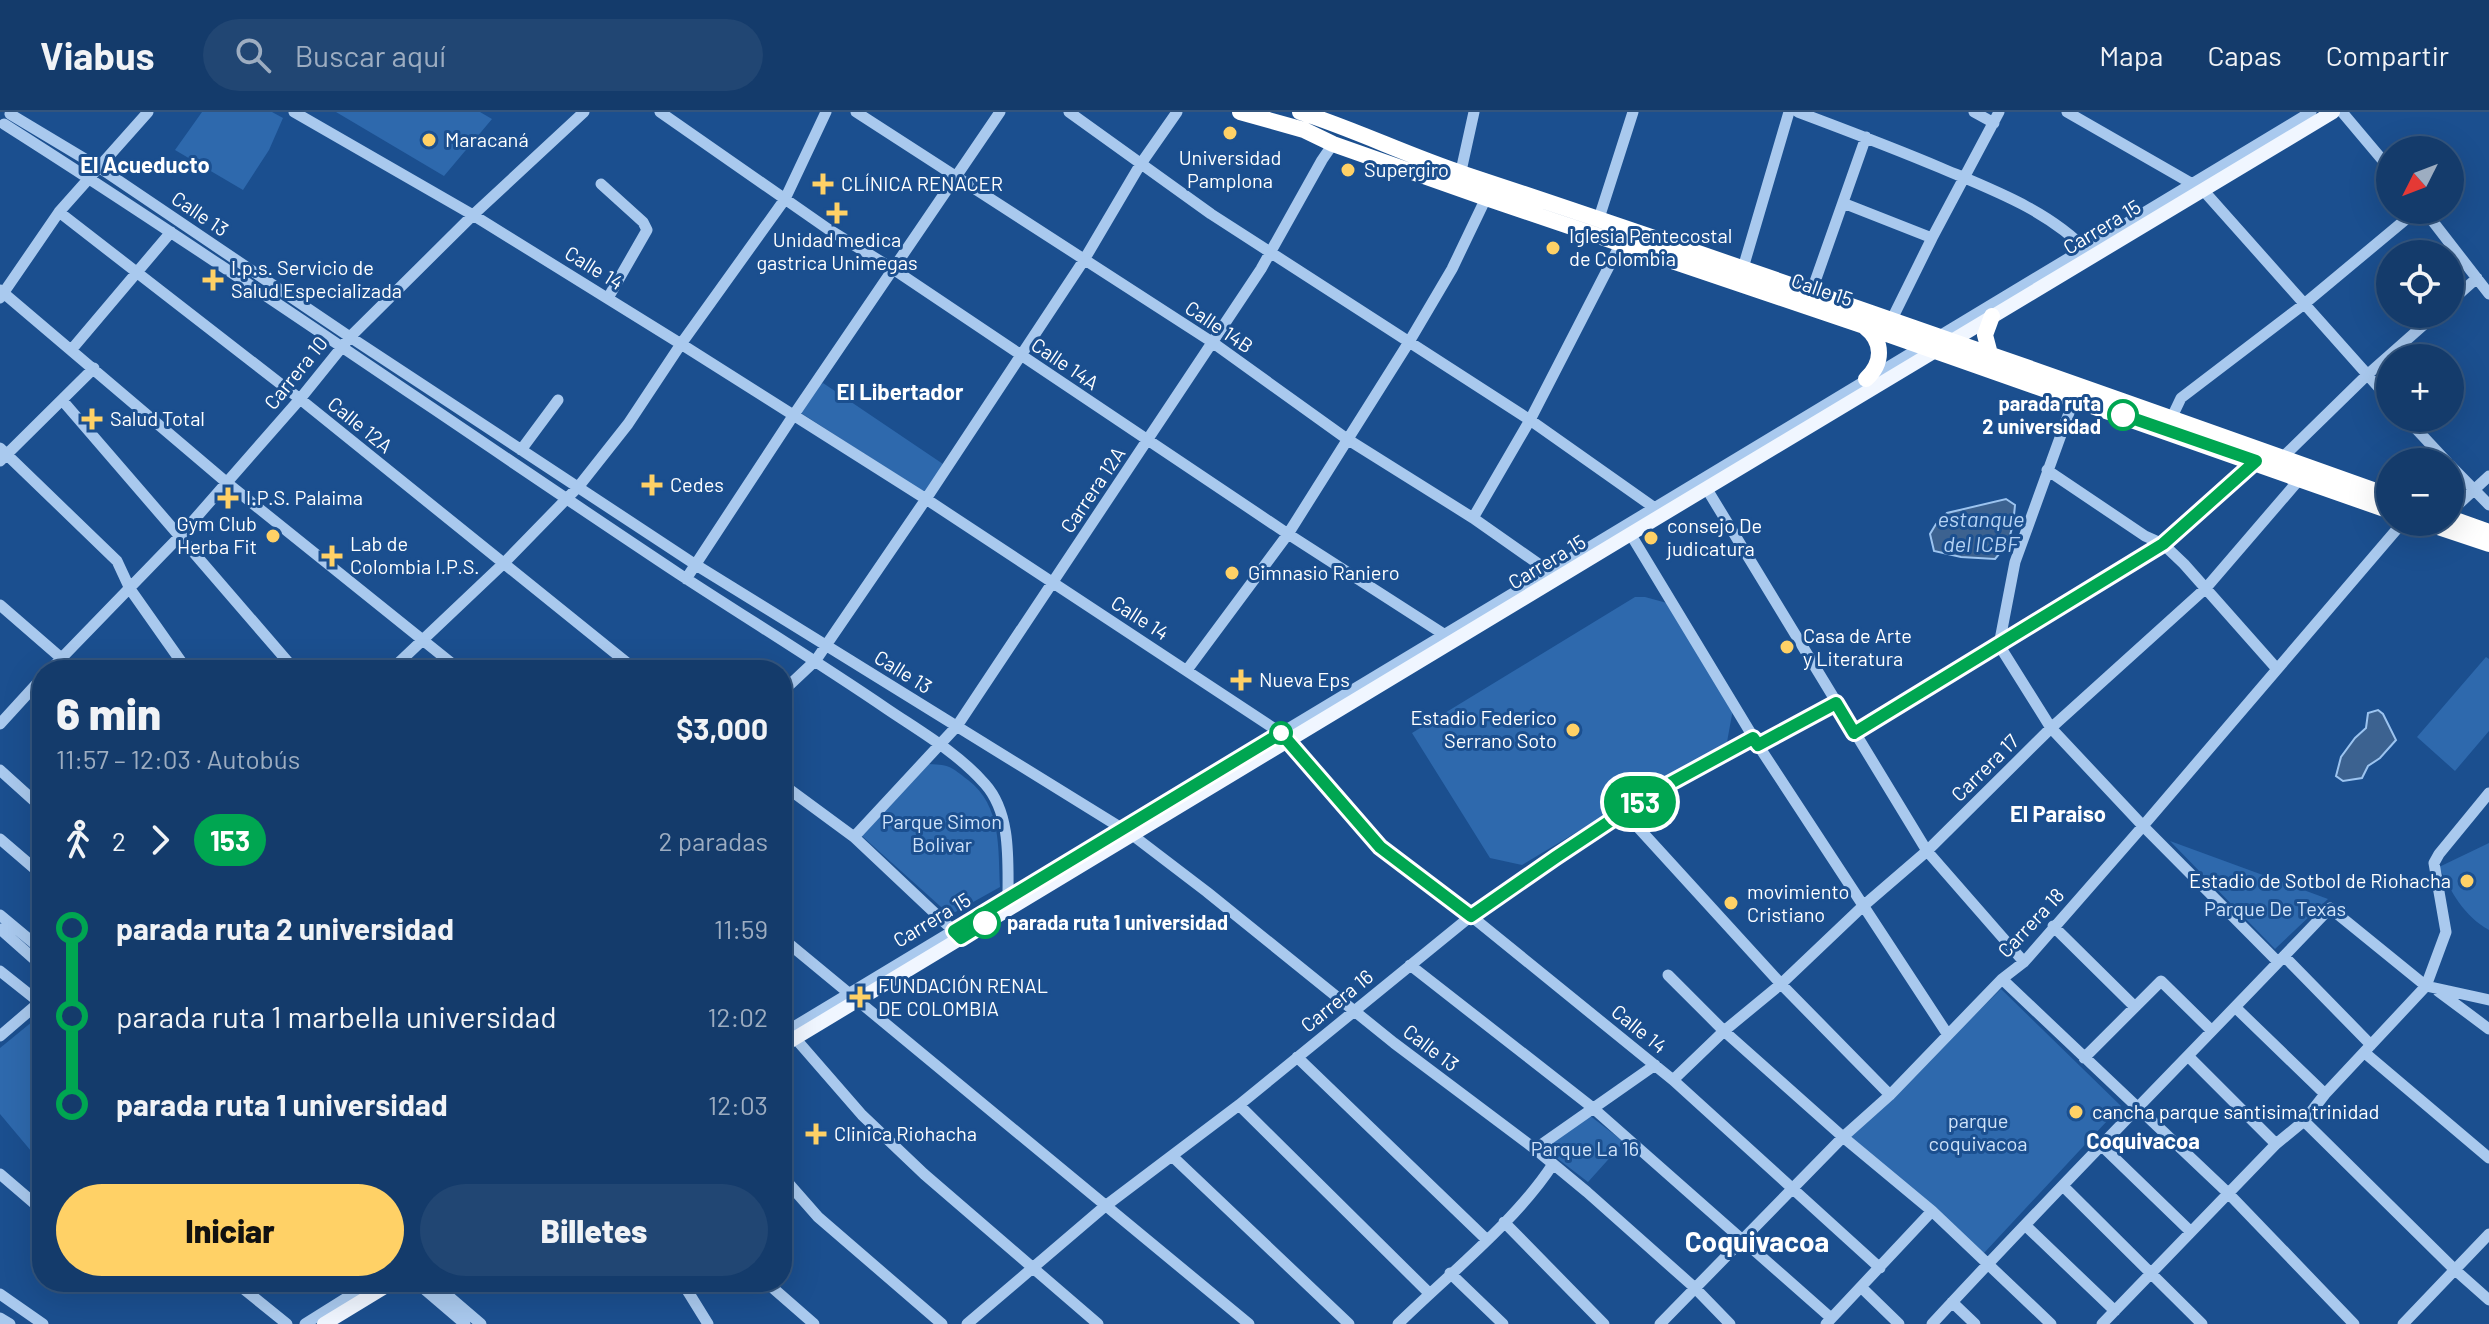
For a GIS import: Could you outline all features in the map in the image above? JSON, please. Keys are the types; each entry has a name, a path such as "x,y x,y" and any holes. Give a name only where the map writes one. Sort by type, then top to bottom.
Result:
{"highway":[{"name":"Calle 15","path":"1240,112 1308,118 1459,180 1486,198 1864,326 1990,354 2282,458 2305,473 2376,505"},
{"name":"Calle 15","path":"1308,118 1333,144 1599,218 1892,319 1937,344 2074,399 2256,461 2376,492"},
{"path":"1990,354 1985,335 1992,316"},
{"path":"1864,326 1872,332 1880,352 1874,371 1866,379"},
{"path":"2464,523 2489,532"},
{"path":"2464,536 2489,544"}],"main road":[{"name":"Carrera 15","path":"792,1036 1126,831 1553,577 1631,535 1658,511 1937,344 1992,316 2088,253 2322,113"},
{"path":"324,1324 377,1292"}],"street":[{"path":"148,112 59,212 1,294 72,349 226,482 448,660"},
{"name":"Calle 14","path":"294,112 473,215 681,344 926,499 1284,737 1380,847 1471,916 1673,1080 1880,1268"},
{"name":"Carrera 10","path":"61,658 179,537 346,342 473,215 584,112"},
{"name":"Calle 14A","path":"660,112 785,199 1448,639"},
{"path":"402,660 579,486 628,424 785,199 826,112"},
{"name":"Calle 14B","path":"856,112 1212,342 1347,439 1473,518 1553,577"},
{"path":"686,579 1000,112"},
{"path":"1069,112 1140,165 1530,420 1658,511"},
{"path":"792,683 816,660 926,499 1084,260 1140,165 1177,112"},
{"path":"1459,180 1474,112"},
{"path":"1599,218 1633,112"},
{"path":"1743,268 1789,112"},
{"path":"1798,112 1964,178 2041,215 2060,226 2088,253"},
{"path":"1892,319 1997,117 1974,112"},
{"path":"2067,112 2198,187 2376,385"},
{"path":"2342,112 2376,152"},
{"name":"Calle 13","path":"6,120 100,168 566,499 940,744 984,783 1001,811 1008,867 1008,897"},
{"name":"Calle 13","path":"6,120 171,232 579,486 696,565 1126,831 1535,1149 1695,1288 1730,1324"},
{"path":"1811,293 1866,137"},
{"name":"Carrera 12A","path":"854,837 957,726 1272,251 1333,144"},
{"path":"601,184 643,222 647,230 608,298"},
{"path":"1187,670 1288,534 1409,342 1452,269 1486,198"},
{"path":"1843,203 1932,238"},
{"name":"Calle 12A","path":"59,212 300,399 624,660"},
{"path":"2171,419 2181,398 2303,305 2400,224"},
{"path":"2435,224 2489,294"},
{"path":"72,349 171,232"},
{"path":"1473,518 1530,420 1621,243"},
{"name":"Carrera 15","path":"1704,484 1866,379 1937,344 2088,253"},
{"path":"2464,290 2477,278"},
{"path":"2282,458 2420,328"},
{"path":"94,368 2,454 117,561 130,589 180,660"},
{"path":"2074,399 2015,562 1999,645 2051,728 2143,826 2281,959 2368,1049 2489,1158"},
{"path":"62,400 286,660"},
{"path":"521,450 558,400"},
{"path":"2419,432 2433,448"},
{"path":"1854,733 2163,544 2256,461"},
{"path":"2047,470 2145,536 2163,544 2277,669"},
{"name":"Carrera 17","path":"1673,1080 1927,851 2051,728 2206,588 2305,473"},
{"path":"2464,498 2489,476"},
{"path":"2464,481 2489,505"},
{"path":"1704,484 1927,851 2024,962"},
{"name":"Carrera 15","path":"1553,577 1658,511"},
{"path":"1631,535 1755,742 1948,1035"},
{"name":"Carrera 18","path":"1660,1324 1843,1137 1890,1095 2002,979 2024,962 2391,536"},
{"path":"0,605 63,660"},
{"path":"0,724 32,689"},
{"name":"Carrera 16","path":"967,1324 1104,1207 1239,1105 1471,916 1654,792 1836,703"},
{"path":"0,770 32,799"},
{"path":"792,791 854,837 957,935"},
{"path":"2102,1324 2276,1144 2304,1121 2325,1094 2430,987 2446,932 2434,863 2489,793"},
{"path":"1624,812 1781,984 1890,1095"},
{"name":"Carrera 15","path":"957,935 1008,897 1126,831"},
{"path":"0,839 32,866"},
{"path":"1932,1324 2100,1144 2189,1057 2330,908 2489,1029"},
{"path":"0,915 32,942"},
{"path":"2053,926 2134,1006"},
{"path":"0,929 32,957"},
{"path":"792,946 1249,1324"},
{"path":"1410,965 1593,1108 1828,1321 1932,1211"},
{"path":"0,971 32,994"},
{"path":"1668,975 1724,1031 1932,1211 2051,1324"},
{"path":"2002,979 2228,1193 2354,1324"},
{"path":"2084,1058 2161,981 2212,1031"},
{"path":"2430,987 2489,1000"},
{"path":"2235,1007 2325,1094"},
{"path":"1,1034 32,1008"},
{"path":"792,1046 862,1115 1098,1324"},
{"path":"1297,1057 1487,1240"},
{"path":"2189,1057 2276,1144"},
{"path":"1535,1149 1655,1065"},
{"path":"1239,1105 1429,1293"},
{"path":"2304,1121 2489,1300"},
{"path":"2100,1144 2191,1232"},
{"path":"1172,1156 1349,1324"},
{"path":"1402,1323 1429,1293 1487,1240 1542,1181 1553,1164"},
{"path":"0,1174 32,1201"},
{"path":"2063,1186 2202,1324"},
{"path":"792,1187 818,1217 942,1324"},
{"path":"1504,1222 1604,1324"},
{"path":"2026,1226 2115,1311"},
{"path":"2403,1324 2489,1234"},
{"path":"1450,1273 1503,1324"},
{"path":"1862,1288 1899,1324"},
{"path":"247,1292 287,1324"},
{"path":"305,1324 356,1292"},
{"path":"431,1292 481,1324"},
{"path":"441,1292 465,1324"},
{"path":"688,1292 708,1324"},
{"path":"777,1292 814,1324"},
{"path":"0,1294 35,1322"},
{"path":"1952,1302 1975,1324"},
{"path":"0,1318 10,1324"}],"green space":[{"path":"202,112 272,112 283,118 269,150 243,190 175,150"},
{"name":"Maracaná","path":"336,112 480,112 492,119 444,176"},
{"path":"823,383 943,464 925,493 798,411"},
{"name":"Estadio Federico Serrano Soto","path":"1635,597 1667,603 1733,709 1727,742 1522,865 1490,858 1412,733"},
{"path":"2486,657 2489,659 2489,731 2455,771 2417,737"},
{"name":"Parque Simon Bolivar","path":"929,764 950,768 979,791 993,815 998,843 1000,887 950,915 862,836"},
{"name":"Parque De Texas","path":"2170,841 2328,899 2275,949"},
{"name":"Estadio de Sotbol de Riohacha","path":"2489,843 2489,930 2465,911 2439,867"},
{"name":"parque coquivacoa","path":"2001,989 2121,1106 1984,1253 1849,1138"},
{"path":"32,1022 32,1152 0,1114 0,1048"},
{"name":"Parque La 16","path":"1589,1115 1624,1142 1588,1182 1545,1149"}],"water":[{"name":"estanque del ICBF","path":"2006,499 2015,505 2013,521 2008,540 1995,559 1961,557 1934,551 1930,534 1947,513"},
{"path":"2378,710 2396,740 2368,766 2362,778 2343,781 2336,776 2341,757 2366,728 2368,713"}],"bus line":[{"name":"153","path":"985,923 961,938 954,931 1281,733 1380,847 1471,916 1654,792 1753,738 1758,745 1836,703 1854,733 2163,544 2256,461 2123,415"}],"place":[{"name":"Universidad Pamplona","path":"1230,133"},
{"name":"Maracaná","path":"429,140"},
{"name":"Supergiro","path":"1348,170"},
{"name":"CLÍNICA RENACER","path":"823,184"},
{"name":"Unidad medica gastrica Unimegas","path":"837,213"},
{"name":"Iglesia Pentecostal de Colombia","path":"1553,248"},
{"name":"I.p.s. Servicio de Salud Especializada","path":"213,280"},
{"name":"parada ruta 2 universidad","path":"2123,415"},
{"name":"Salud Total","path":"92,419"},
{"name":"Cedes","path":"652,485"},
{"name":"I.P.S. Palaima","path":"228,498"},
{"name":"Gym Club Herba Fit","path":"273,536"},
{"name":"consejo De judicatura","path":"1651,538"},
{"name":"Lab de Colombia I.P.S.","path":"332,556"},
{"name":"Gimnasio Raniero","path":"1232,573"},
{"name":"Casa de Arte y Literatura","path":"1787,647"},
{"name":"Nueva Eps","path":"1241,680"},
{"name":"Estadio Federico Serrano Soto","path":"1573,730"},
{"name":"Estadio de Sotbol de Riohacha","path":"2467,881"},
{"name":"movimiento Cristiano","path":"1731,903"},
{"name":"parada ruta 1 universidad","path":"985,923"},
{"name":"FUNDACIÓN RENAL DE COLOMBIA","path":"860,997"},
{"name":"cancha parque santisima trinidad","path":"2076,1112"},
{"name":"Clinica Riohacha","path":"816,1134"}],"district":[{"name":"El Acueducto","path":"145,165"},
{"name":"El Libertador","path":"900,392"},
{"name":"El Paraiso","path":"2058,814"},
{"name":"Coquivacoa","path":"2143,1141"},
{"name":"Coquivacoa","path":"1757,1242"}]}
